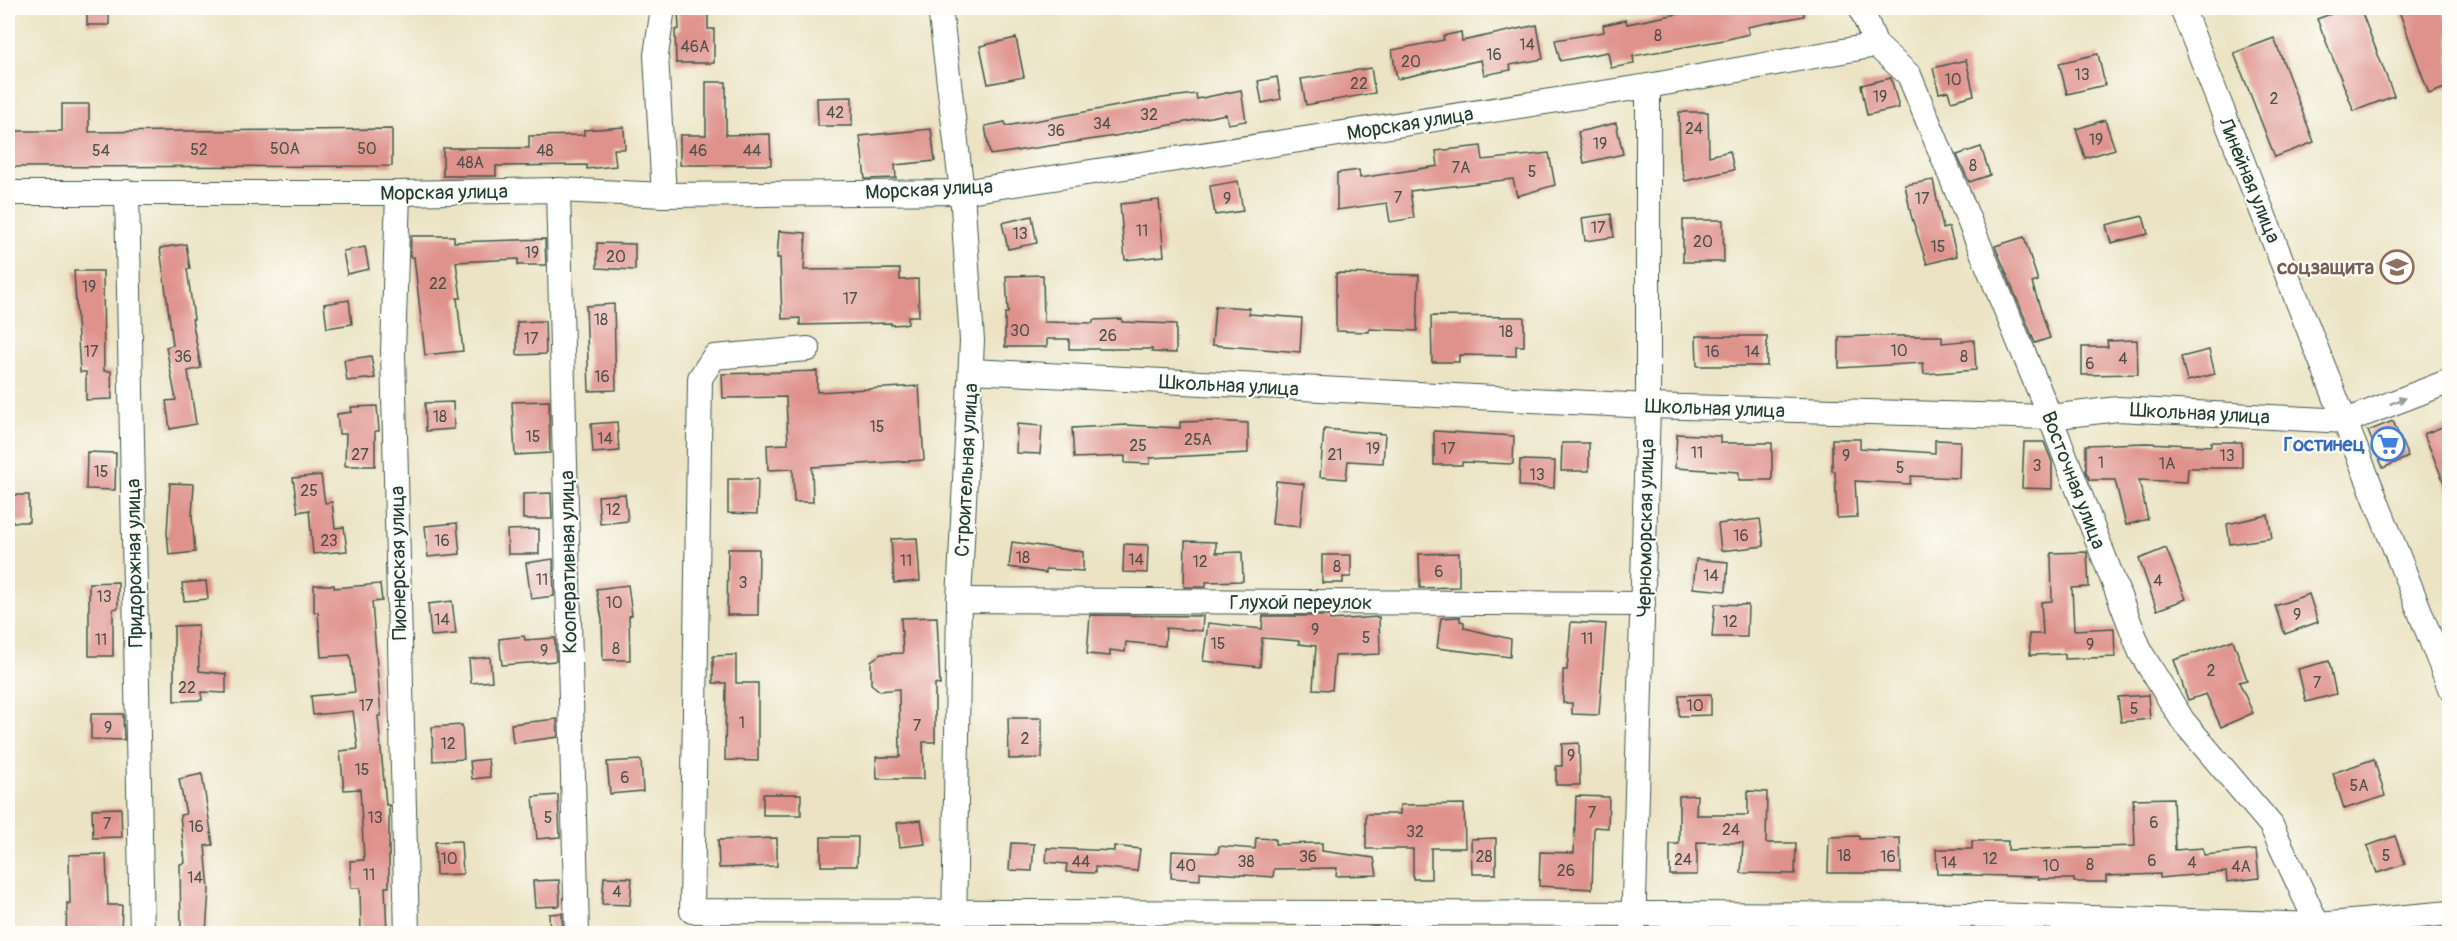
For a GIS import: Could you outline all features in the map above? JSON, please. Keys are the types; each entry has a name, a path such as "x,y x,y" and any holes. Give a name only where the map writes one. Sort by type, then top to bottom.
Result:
{"street":[{"path":"663,8 656,55 664,195"},
{"name":"Строительная улица","path":"940,8 962,192 972,371 959,600 954,923"},
{"name":"Восточная улица","path":"1861,8 1876,45 1909,75 2050,417 2140,653 2183,721 2271,825 2321,929"},
{"name":"Линейная улица","path":"2182,8 2450,688"},
{"name":"Морская улица","path":"8,193 398,193 558,190 664,195 962,192 1648,86 1876,45"},
{"name":"Черноморская улица","path":"1633,925 1648,406 1648,86"},
{"name":"Кооперативная улица","path":"558,190 577,933"},
{"name":"Придорожная улица","path":"127,192 142,933"},
{"name":"Пионерская улица","path":"398,193 393,352 407,933"},
{"path":"808,349 714,357 700,378 692,911 954,923 1633,925 1989,915 2321,929 2450,913"},
{"name":"Школьная улица","path":"972,371 1648,406 2050,417 2118,409 2346,421 2450,381"},
{"name":"Глухой переулок","path":"959,600 1643,604"}],"building":[{"path":"87,8 109,8 109,25 87,25"},
{"path":"1707,8 1803,8 1804,16 1747,27 1749,34 1724,40 1633,56 1634,64 1611,68 1608,52 1560,61 1555,40 1604,32 1603,25 1626,20 1627,24"},
{"path":"2347,8 2360,8 2394,96 2354,111 2317,19"},
{"path":"2398,8 2443,8 2450,27 2450,86 2429,94"},
{"path":"678,12 708,12 708,29 714,29 714,63 676,63 675,30 679,29"},
{"path":"1537,25 1543,59 1510,65 1511,70 1484,75 1481,60 1397,79 1392,50 1444,40 1443,36 1461,32 1462,41"},
{"path":"1016,38 1024,77 988,84 980,46"},
{"path":"2274,38 2314,142 2275,157 2234,53"},
{"path":"2098,54 2105,85 2067,94 2059,63"},
{"path":"1966,60 1974,95 1951,101 1948,91 1939,93 1933,68"},
{"path":"1371,68 1375,93 1306,105 1301,79"},
{"path":"1277,77 1281,99 1262,103 1258,81"},
{"path":"1891,78 1899,108 1867,115 1861,85"},
{"path":"706,82 726,82 726,135 770,134 771,165 680,165 680,135 706,135"},
{"path":"1241,90 1246,121 1228,124 1226,114 1115,136 990,155 985,126 1005,122 1006,126 1162,98 1196,94 1197,99"},
{"path":"852,97 852,126 818,126 817,98"},
{"path":"62,104 89,104 89,132 392,129 392,166 8,167 8,131 62,131"},
{"path":"1679,112 1708,112 1709,156 1730,151 1734,170 1685,181 1680,160"},
{"path":"2105,120 2115,149 2085,158 2076,129"},
{"path":"1616,123 1623,154 1584,163 1578,132"},
{"path":"624,127 625,149 614,149 616,166 587,169 587,165 496,166 496,176 443,176 443,148 529,148 529,136 584,135 584,130"},
{"path":"931,129 935,161 895,165 896,178 865,179 860,136"},
{"path":"1481,146 1483,160 1549,153 1555,185 1517,196 1513,179 1410,191 1414,218 1390,222 1387,203 1337,210 1337,173 1359,170 1360,178 1438,166 1436,151"},
{"path":"1981,147 1990,175 1969,182 1957,155"},
{"path":"1933,180 1943,229 1949,227 1957,256 1927,264 1911,215 1905,185"},
{"path":"1238,181 1243,211 1215,215 1210,186"},
{"path":"1159,200 1164,256 1125,260 1120,204"},
{"path":"1611,214 1614,237 1585,241 1582,218"},
{"path":"1032,216 1037,243 1008,249 1002,223"},
{"path":"2143,216 2148,234 2111,243 2106,225"},
{"path":"1683,220 1723,220 1724,262 1683,262"},
{"path":"779,231 806,233 804,270 900,269 900,280 918,279 919,316 908,316 908,324 891,325 891,323 800,325 800,318 782,319 780,258 777,258"},
{"path":"411,236 454,236 454,242 545,239 546,265 518,265 518,259 456,262 461,298 457,298 463,351 425,355 414,257 410,257"},
{"path":"2024,237 2038,281 2032,283 2050,338 2035,343 1995,246"},
{"path":"597,243 635,244 635,270 597,268"},
{"path":"186,244 194,319 192,319 201,368 188,371 196,424 170,429 166,401 176,400 166,347 173,345 160,248"},
{"path":"365,247 369,269 347,274 343,251"},
{"path":"74,271 103,271 104,371 111,371 112,399 86,400 86,372 80,372"},
{"path":"1336,273 1419,275 1417,331 1369,329 1369,332 1336,331"},
{"path":"1043,275 1044,322 1093,323 1093,320 1122,319 1122,322 1176,324 1176,353 1152,352 1152,349 1069,349 1069,339 1047,339 1047,347 1005,347 1005,313 1008,313 1006,276"},
{"path":"349,300 352,324 327,328 324,304"},
{"path":"614,304 616,390 589,391 586,306"},
{"path":"1215,306 1249,308 1249,314 1302,318 1300,352 1212,345"},
{"path":"1431,316 1524,317 1524,346 1516,346 1516,356 1459,355 1459,362 1432,362"},
{"path":"545,321 546,354 517,355 517,322"},
{"path":"1696,336 1767,336 1767,366 1697,366"},
{"path":"1942,336 1942,343 1974,340 1976,370 1924,374 1923,363 1839,368 1839,337"},
{"path":"2137,340 2138,374 2082,375 2082,347 2108,347 2107,341"},
{"path":"2209,350 2215,374 2187,381 2181,357"},
{"path":"371,356 375,378 347,381 344,360"},
{"path":"817,371 817,392 919,386 924,460 812,467 813,502 794,502 793,469 768,470 767,445 788,444 786,397 723,398 722,374"},
{"path":"549,401 550,453 515,455 512,402"},
{"path":"453,402 454,429 426,431 425,403"},
{"path":"377,406 379,431 375,431 375,466 345,466 346,434 339,434 337,414 352,412 351,407"},
{"name":"Гостинец","path":"2393,421 2408,457 2383,468 2368,431"},
{"path":"617,422 619,451 593,453 591,424"},
{"path":"1180,422 1248,423 1248,453 1150,458 1150,464 1125,463 1125,456 1074,458 1072,428 1127,425 1180,428"},
{"path":"1017,424 1042,426 1040,454 1016,453"},
{"path":"2450,424 2450,495 2449,495 2424,434"},
{"path":"1324,429 1385,434 1383,463 1348,461 1346,479 1320,477"},
{"path":"1434,431 1514,436 1513,464 1462,462 1462,465 1434,465"},
{"path":"1677,434 1720,436 1720,443 1772,443 1772,480 1739,480 1739,472 1675,468"},
{"path":"1832,439 1860,439 1860,448 1935,453 1935,440 1960,441 1959,478 1911,476 1910,484 1855,481 1857,517 1837,518 1835,471 1832,471"},
{"path":"2024,442 2044,442 2052,462 2052,489 2022,488"},
{"path":"2211,442 2242,442 2242,468 2188,468 2187,482 2139,480 2148,519 2126,525 2115,480 2090,480 2086,472 2086,445 2146,443 2211,446"},
{"path":"1562,443 1589,443 1589,471 1561,471"},
{"path":"87,452 116,453 115,490 86,489"},
{"path":"1520,460 1555,461 1554,488 1519,486"},
{"path":"321,475 325,503 332,502 335,528 344,527 347,551 313,554 309,510 298,512 293,478"},
{"path":"728,479 758,479 757,514 728,513"},
{"path":"1276,481 1304,484 1300,527 1272,524"},
{"path":"170,483 194,484 192,516 195,552 169,555 167,533"},
{"path":"551,493 552,519 523,519 523,494"},
{"path":"625,494 628,521 600,524 598,496"},
{"path":"10,495 29,495 29,522 10,522"},
{"path":"2268,515 2272,538 2230,544 2227,524"},
{"path":"1760,519 1764,546 1721,551 1718,524"},
{"path":"457,523 460,554 428,557 425,526"},
{"path":"539,529 539,554 508,554 507,530"},
{"path":"917,538 920,581 894,583 891,539"},
{"path":"1185,541 1216,542 1216,553 1242,552 1243,581 1206,582 1206,587 1184,587"},
{"path":"1012,542 1083,552 1083,571 1046,569 1046,573 1009,567"},
{"path":"1124,544 1148,545 1147,573 1123,572"},
{"path":"2166,548 2186,599 2157,610 2139,559"},
{"path":"728,549 759,549 758,615 727,615"},
{"path":"2087,552 2089,587 2072,588 2074,630 2114,628 2115,657 2065,659 2065,654 2030,655 2029,634 2043,634 2041,602 2052,601 2051,553"},
{"path":"1459,553 1459,587 1420,588 1419,554"},
{"path":"1322,555 1351,555 1351,577 1343,577 1343,583 1322,583"},
{"path":"553,559 554,596 531,599 526,563"},
{"path":"1696,559 1728,562 1726,591 1693,588"},
{"path":"206,581 208,599 184,601 182,583"},
{"path":"118,582 118,608 113,609 113,656 89,656 89,583"},
{"path":"380,584 382,601 372,602 381,716 378,716 386,805 389,805 389,887 385,887 387,933 361,933 360,888 351,888 350,861 364,860 360,789 344,790 340,751 358,749 353,711 313,715 311,696 355,692 350,655 321,657 318,612 314,612 314,585 334,585 334,588"},
{"path":"628,585 632,615 629,616 630,660 603,660 602,619 596,589"},
{"path":"2309,594 2318,622 2285,634 2275,606"},
{"path":"452,601 456,634 431,636 428,604"},
{"path":"1715,604 1748,605 1747,637 1712,637"},
{"path":"1090,615 1203,616 1202,631 1166,628 1165,646 1126,642 1125,652 1110,650 1110,656 1087,654"},
{"path":"1263,616 1330,616 1330,620 1379,617 1380,654 1335,656 1332,690 1313,689 1316,646 1299,644 1299,641 1262,638 1260,667 1203,661 1208,623 1262,629"},
{"path":"937,617 940,685 935,684 935,742 923,742 924,779 877,779 876,757 900,757 899,689 880,691 871,684 871,661 881,654 903,653 901,618"},
{"path":"1460,617 1460,621 1464,622 1464,628 1511,639 1510,657 1437,648 1441,618"},
{"path":"1571,622 1606,624 1599,715 1572,714 1572,703 1563,703 1563,670 1567,670"},
{"path":"198,625 199,671 226,674 226,693 201,692 202,700 174,701 174,626"},
{"path":"524,636 525,640 555,638 556,661 502,665 499,639"},
{"path":"2233,640 2247,680 2239,682 2253,713 2221,727 2206,694 2188,700 2174,660"},
{"path":"736,655 736,683 758,683 758,761 725,760 726,683 713,683 713,656"},
{"path":"490,657 492,681 471,683 469,659"},
{"path":"2329,661 2336,694 2306,702 2298,669"},
{"path":"1711,694 1711,715 1679,716 1679,695"},
{"path":"2148,695 2150,719 2121,722 2118,697"},
{"path":"91,714 123,714 124,740 91,739"},
{"path":"1008,718 1042,718 1042,758 1009,759"},
{"path":"557,719 558,737 513,743 511,724"},
{"path":"462,725 464,759 433,761 432,727"},
{"path":"1579,743 1580,785 1556,785 1556,766 1562,766 1562,744"},
{"path":"488,759 490,777 472,779 470,761"},
{"path":"2374,759 2385,796 2344,809 2333,773"},
{"path":"641,760 643,791 610,794 607,762"},
{"path":"202,774 213,845 205,846 209,890 206,933 181,932 180,864 185,863 180,815 186,814 179,779"},
{"path":"1748,791 1767,792 1766,843 1796,843 1795,874 1741,873 1743,843 1697,842 1697,875 1670,875 1670,844 1679,844 1679,796 1697,795 1696,815 1748,815"},
{"path":"763,794 801,794 801,815 763,815"},
{"path":"558,795 560,837 537,839 533,797"},
{"path":"1576,796 1609,797 1608,828 1594,827 1592,889 1539,886 1540,852 1574,853"},
{"path":"2173,798 2175,850 2203,848 2204,855 2256,850 2259,878 2227,882 2226,872 2160,878 2160,874 2106,876 2106,882 2074,882 2074,879 1937,874 1936,849 1972,849 1972,841 2008,841 2008,850 2135,846 2133,799"},
{"path":"1464,804 1465,848 1431,848 1431,879 1413,879 1413,849 1366,849 1366,814 1400,814 1400,805"},
{"path":"121,808 122,837 93,838 92,809"},
{"path":"921,820 925,844 900,847 897,823"},
{"path":"1859,836 1859,839 1900,838 1901,873 1828,873 1829,837"},
{"path":"2395,836 2405,864 2377,873 2367,846"},
{"path":"821,837 858,837 857,866 821,866"},
{"path":"777,838 777,866 719,868 718,840"},
{"path":"1256,838 1275,839 1275,844 1322,843 1322,851 1374,858 1377,875 1336,876 1337,868 1274,869 1273,877 1200,872 1200,880 1171,878 1172,851 1218,853 1219,846 1255,849"},
{"path":"1496,838 1496,874 1472,874 1471,839"},
{"path":"461,841 463,874 436,875 435,842"},
{"path":"1011,843 1034,844 1032,871 1009,870"},
{"path":"1114,846 1140,849 1137,871 1095,867 1095,873 1066,872 1067,864 1046,862 1047,848 1114,851"},
{"path":"106,854 108,905 122,905 121,933 66,933 67,903 70,904 69,855"},
{"path":"604,877 632,878 630,905 602,904"},
{"path":"559,880 560,906 535,907 533,881"},
{"path":"562,913 563,933 550,933 549,914"}],"place":[{"name":"соцзащита","path":"2397,267"},
{"name":"Гостинец","path":"2388,444"}]}
